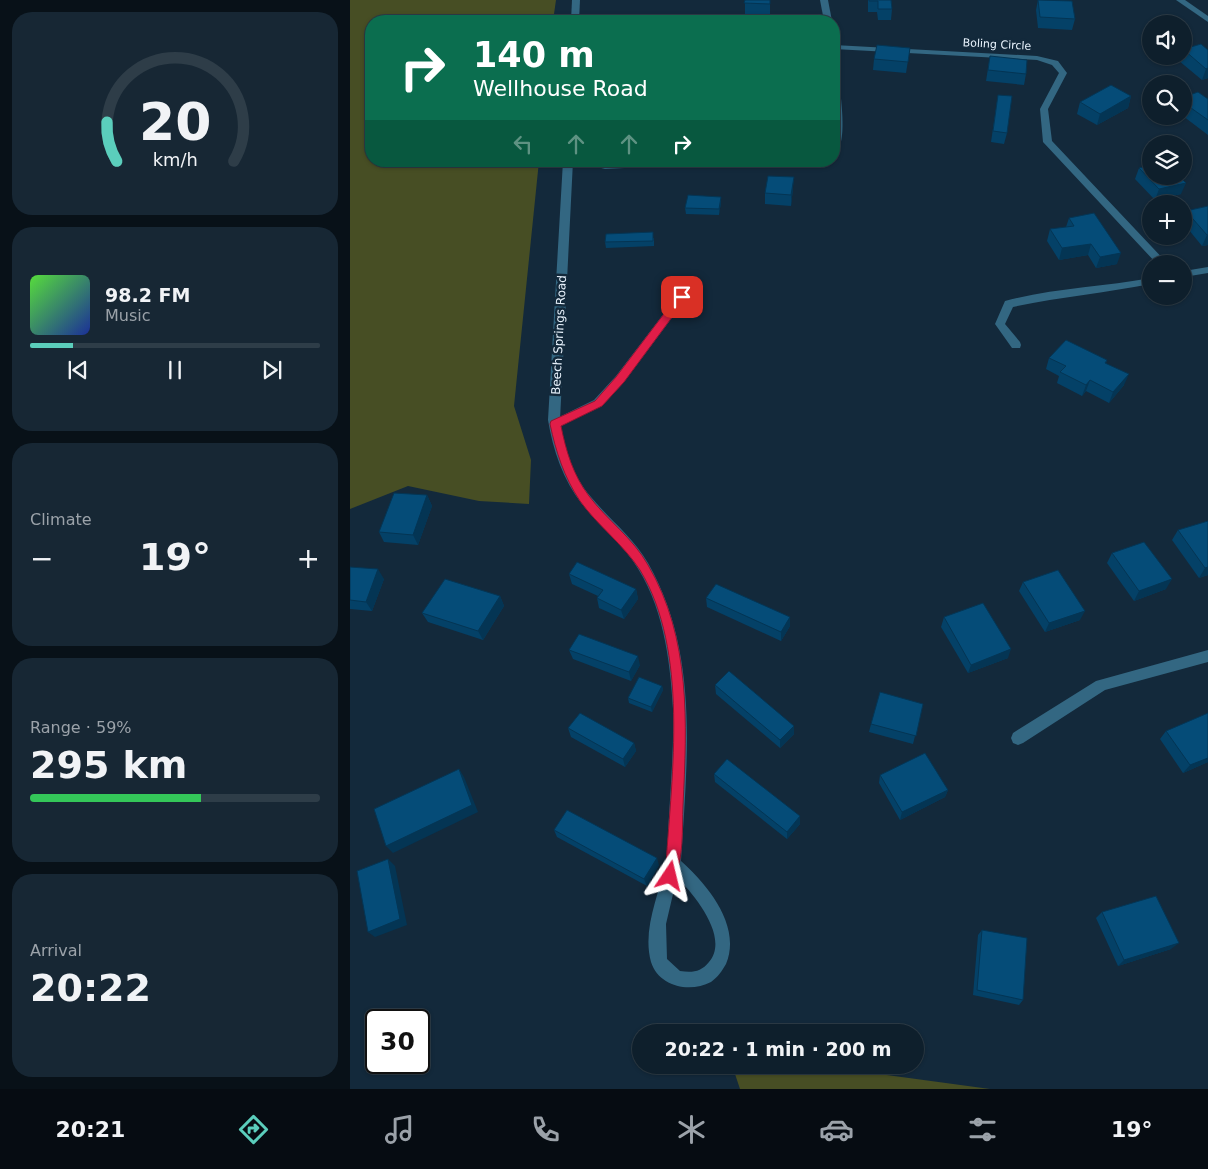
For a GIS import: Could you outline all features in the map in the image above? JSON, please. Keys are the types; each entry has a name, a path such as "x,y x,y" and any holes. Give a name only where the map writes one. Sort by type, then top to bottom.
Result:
{"street":[{"path":"575,15 576,0"},
{"path":"824,0 827,15"},
{"path":"1180,0 1208,20"},
{"name":"Boling Circle","path":"840,47 1037,58 1055,63 1063,73 1044,109 1048,142 1155,255"},
{"name":"Beech Springs Road","path":"568,167 555,424 561,454 585,499 627,544 644,566 656,591 673,644 680,700 679,761 673,864 661,912 658,937 660,963 672,977 690,982 708,974 720,958 722,939 715,916 704,896 690,878 673,864"},
{"path":"1192,273 1208,270"},
{"path":"1016,345 1000,324 1009,304 1058,294 1114,288 1142,283"},
{"path":"555,424 598,404 620,379 682,297"},
{"path":"1018,738 1101,685 1208,656"}],"green space":[{"path":"350,0 556,0 554,15 365,15 365,167 538,167 514,406 531,460 529,504 479,501 408,486 350,509"},
{"path":"735,1074 879,1074 990,1089 740,1089"}],"building":[{"path":"745,0 770,0 770,4 744,3"},
{"path":"869,0 891,0 892,9 878,9 878,1"},
{"path":"1038,0 1072,1 1075,19 1040,17"},
{"path":"1201,44 1208,50 1208,68 1206,69 1192,57 1192,47"},
{"path":"877,45 910,48 908,62 874,59"},
{"path":"990,56 1027,60 1026,74 988,70"},
{"path":"1111,85 1131,96 1100,114 1080,102"},
{"path":"1198,92 1208,99 1208,120 1192,109 1192,94"},
{"path":"998,95 1012,96 1007,133 993,131"},
{"path":"768,176 794,177 791,195 765,193"},
{"path":"1155,185 1177,185 1159,189"},
{"path":"688,195 721,197 719,209 685,208"},
{"path":"1208,206 1208,235 1192,218 1192,210"},
{"path":"1094,213 1121,253 1100,257 1091,244 1062,248 1050,229 1074,226 1069,218"},
{"path":"653,232 653,241 605,242 606,234"},
{"path":"1066,340 1107,360 1105,363 1129,374 1113,392 1090,380 1086,385 1060,372 1066,366 1049,358"},
{"path":"394,493 427,495 413,535 379,532"},
{"path":"1208,521 1208,567 1205,568 1178,530"},
{"path":"1144,542 1172,579 1139,591 1112,553"},
{"path":"577,562 636,589 621,610 597,598 603,590 569,574"},
{"path":"350,567 378,569 366,602 350,600"},
{"path":"1058,570 1085,611 1049,623 1023,582"},
{"path":"445,579 500,596 478,631 422,613"},
{"path":"716,584 790,617 781,632 706,598"},
{"path":"983,603 1011,649 971,665 944,617"},
{"path":"579,634 638,656 629,672 569,650"},
{"path":"729,671 794,726 780,740 715,685"},
{"path":"639,677 662,686 651,707 628,698"},
{"path":"880,692 923,704 916,736 871,724"},
{"path":"580,713 634,743 623,759 568,728"},
{"path":"1208,713 1208,758 1190,765 1166,731"},
{"path":"925,753 948,790 902,812 880,775"},
{"path":"727,759 800,816 787,832 714,774"},
{"path":"459,769 472,805 386,846 374,809"},
{"path":"567,810 657,858 644,879 554,830"},
{"path":"388,859 400,919 368,932 357,871"},
{"path":"1156,896 1179,943 1124,960 1102,912"},
{"path":"982,930 1027,938 1023,1000 977,990"}],"route":[{"path":"670,876 673,864 679,761 680,700 673,644 656,591 644,566 627,544 585,499 561,454 555,424 598,404 620,379 682,297"}]}
